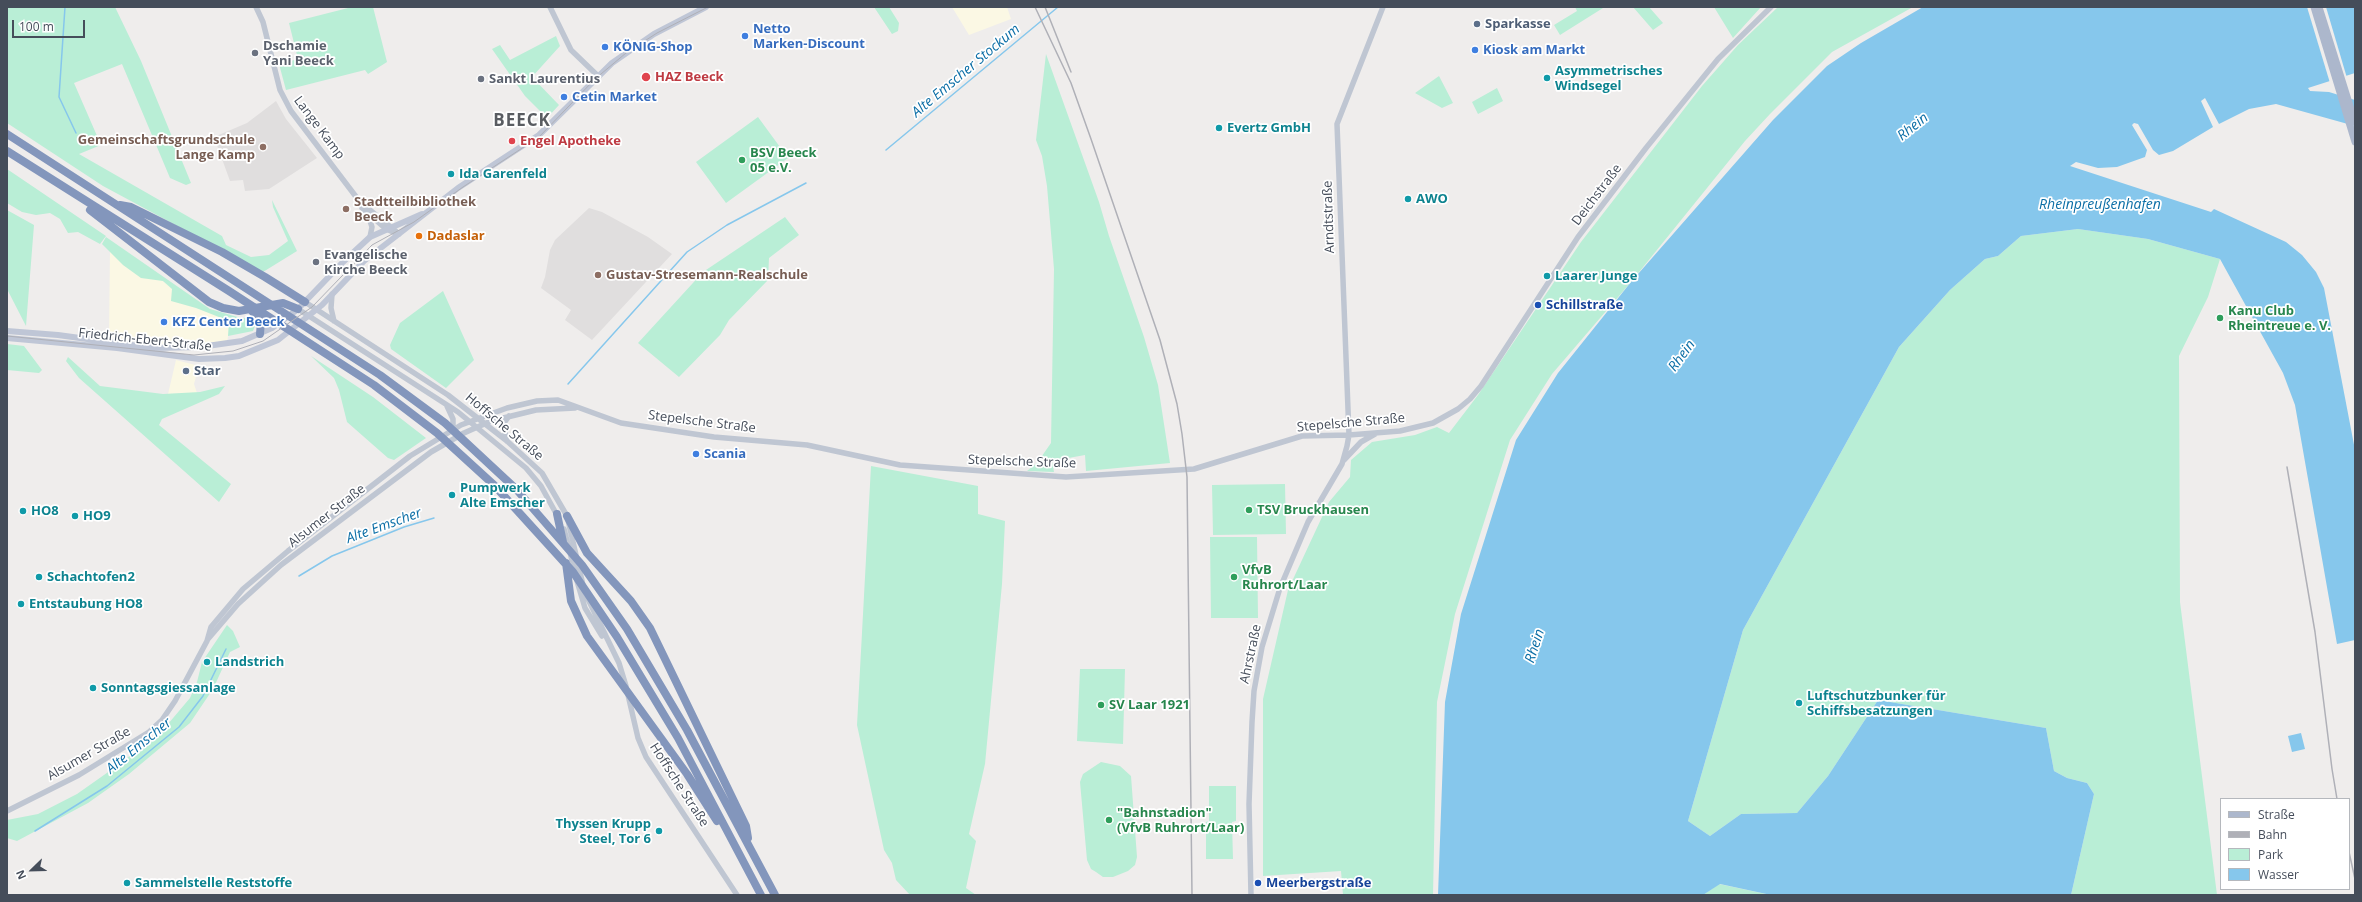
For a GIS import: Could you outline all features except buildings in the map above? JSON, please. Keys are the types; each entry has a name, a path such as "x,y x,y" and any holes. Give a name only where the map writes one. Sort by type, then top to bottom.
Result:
{"highway":[{"path":"7,134 328,340 430,412 480,455 543,518 582,565 627,629 669,696 775,895"},
{"path":"7,151 320,349 422,421 472,463 521,512 573,572 617,637 661,709 761,895"},
{"path":"68,190 209,302 228,309 250,310 283,303 298,309"},
{"path":"115,204 131,207 222,252 305,302"},
{"path":"250,310 261,321 260,334"},
{"path":"557,514 563,537 568,583 574,608 587,636 643,713 732,841"},
{"path":"566,516 590,556 631,601 650,628 746,826 750,848"}],"main road":[{"name":"Friedrich-Ebert-Straße","path":"26,336 200,359 226,358 253,351 278,340 310,316 364,261 458,188 539,136 597,75 626,51 654,34 706,7"},
{"path":"2314,7 2355,142"},
{"path":"2319,7 2355,122"},
{"name":"Friedrich-Ebert-Straße","path":"26,336 165,348 223,344 260,334 298,309 343,262 370,238 389,228 426,213"},
{"path":"7,331 26,336"},
{"path":"7,338 26,336"}],"street":[{"name":"Lange Kamp","path":"256,7 263,22 285,101 364,207 389,228"},
{"path":"550,7 571,50 597,75"},
{"name":"Arndtstraße","path":"1349,435 1337,124 1383,7"},
{"name":"Deichstraße","path":"1458,409 1470,399 1481,386 1578,238 1646,148 1718,59 1771,7"},
{"name":"Lange Kamp","path":"351,191 356,201 368,216 399,234"},
{"path":"368,216 372,227 370,238"},
{"path":"332,294 330,308 334,321"},
{"name":"Hoffsche Straße","path":"305,302 448,395 507,441 548,481 566,516 585,591 595,616 616,656 629,698 638,738 646,757 737,895"},
{"name":"Hoffsche Straße","path":"298,309 446,404 526,468 541,486 557,514 566,536 585,608 616,656"},
{"name":"Stepelsche Straße","path":"469,421 537,401 558,400 622,423 641,426 714,437 807,445 900,465 1066,477 1194,469 1302,436 1349,435 1424,426 1458,409"},
{"path":"446,404 454,419 453,429"},
{"name":"Stepelsche Straße","path":"476,427 509,416 561,407 581,408"},
{"path":"507,441 503,424 509,416"},
{"name":"Alsumer Straße","path":"207,641 211,627 243,589 355,497 410,456 453,429 469,421"},
{"name":"Alsumer Straße","path":"7,810 79,774 149,732 162,720 175,700 207,641 238,604 281,565 420,459 476,427"},
{"path":"1342,464 1361,442 1377,432"},
{"name":"Ahrstraße","path":"1251,895 1250,804 1252,722 1254,691 1262,647 1280,588 1308,522 1342,464 1349,435"},
{"path":"541,486 548,481"}],"shaded area":[{"path":"952,7 1007,7 1011,19 969,35"},
{"name":"Gemeinschaftsgrundschule Lange Kamp","path":"276,101 286,119 317,158 269,189 245,191 243,180 230,181 214,137 247,123"},
{"name":"Gustav-Stresemann-Realschule","path":"589,208 602,212 648,237 672,254 592,340 565,320 571,310 541,288 545,277 550,250 555,240"},
{"path":"110,251 173,288 180,298 232,320 227,341 192,344 158,344 109,336"},
{"path":"176,360 199,366 194,384 197,393 168,394"}],"green space":[{"path":"7,7 115,7 141,61 191,183 186,185 170,178 122,64 74,83 101,145 79,154 222,236 226,245 251,257 269,255 288,241 273,207 272,200 297,251 263,272 103,186 7,123"},
{"path":"352,7 373,7 387,62 368,74 365,70 286,90 279,64 298,59 289,23"},
{"path":"874,7 889,7 899,23 898,31 892,34"},
{"path":"1575,7 1608,7 1603,8 1560,35 1554,25 1577,11"},
{"path":"1633,7 1649,7 1663,23 1653,30"},
{"path":"1714,7 1761,7 1733,38"},
{"path":"1778,7 1913,7 1832,52 1770,114 1745,141 1631,282 1552,374 1510,440 1455,614 1437,702 1433,895 1343,895 1341,871 1263,876 1263,699 1288,590 1329,502 1350,477 1351,460 1372,442 1415,435 1437,427 1449,433 1478,395 1581,242 1702,86 1738,45"},
{"path":"556,36 560,46 532,77 559,105 547,118 525,96 492,49 500,45 510,60"},
{"path":"1046,54 1099,202 1109,236 1144,337 1158,385 1170,463 1086,471 1085,455 1052,461 1054,472 1027,471 1037,463 1051,443 1054,269 1047,186 1042,156 1036,140"},
{"path":"1439,76 1453,103 1442,108 1415,93"},
{"path":"1497,88 1503,101 1478,114 1472,102"},
{"name":"BSV Beeck 05 e.V.","path":"758,117 788,158 726,203 696,162"},
{"path":"7,169 106,236 100,244 78,232 68,233 60,219 50,213 36,215 22,212 7,203"},
{"path":"7,210 34,225 26,326 7,289"},
{"path":"785,217 799,235 769,258 768,280 729,320 720,335 679,377 638,343 703,272"},
{"path":"2078,229 2148,239 2220,259 2208,297 2179,356 2180,602 2217,895 2071,895 2094,794 2087,783 2067,778 2054,771 2046,728 1878,700 1828,776 1797,813 1741,814 1710,836 1688,821 1743,630 1899,347 1950,290 1985,259 1998,256 2021,236"},
{"path":"106,237 210,309 241,318 250,318 255,326 253,331 228,336 229,321 196,308 171,301 172,289 163,281 141,278 123,265 102,244"},
{"path":"443,291 474,360 446,388 391,349 390,345 400,323"},
{"path":"7,344 24,346 42,370 39,373 7,370"},
{"path":"311,356 373,397 426,438 394,460 388,458 347,422 339,390 334,378"},
{"path":"68,357 100,386 163,394 200,392 225,386 219,394 162,419 159,425 231,484 219,502 79,378 66,361"},
{"path":"871,466 978,486 978,514 1005,521 1002,584 985,764 969,834 976,841 966,888 976,895 910,895 896,880 892,863 884,850 857,725"},
{"name":"TSV Bruckhausen","path":"1285,484 1286,534 1213,535 1212,485"},
{"name":"VfvB Ruhrort/Laar","path":"1210,537 1257,537 1258,618 1211,618"},
{"path":"227,625 233,631 240,647 230,652 213,689 190,723 129,774 88,803 17,841 7,838 7,820 38,814 77,794 121,763 168,724 190,698 197,682 202,662"},
{"name":"SV Laar 1921","path":"1080,669 1125,669 1123,744 1077,741"},
{"name":"\"Bahnstadion\" (VfvB Ruhrort/Laar)","path":"1101,762 1120,766 1131,776 1137,857 1135,865 1128,871 1113,877 1103,877 1091,869 1087,860 1080,782 1083,774"},
{"path":"1209,786 1236,786 1236,821 1232,822 1233,859 1206,859 1206,822 1209,821"},
{"path":"1719,884 1771,895 1703,895"}],"water":[{"path":"1923,7 2355,7 2355,73 2308,88 2310,91 2329,92 2355,100 2355,126 2276,104 2249,109 2219,124 2205,98 2201,101 2213,127 2173,151 2159,155 2153,150 2138,124 2134,123 2132,125 2147,150 2145,157 2117,167 2098,168 2076,162 2070,166 2211,212 2214,209 2286,242 2302,255 2316,272 2324,288 2355,450 2355,640 2337,644 2295,405 2283,373 2220,259 2148,239 2078,229 2021,236 1998,256 1985,259 1950,290 1899,347 1743,630 1688,821 1710,836 1741,814 1797,813 1828,776 1878,700 2046,728 2054,771 2067,778 2087,783 2094,794 2071,895 1771,895 1720,884 1703,895 1438,895 1445,702 1461,614 1516,440 1558,373 1631,282 1773,120 1827,66 1861,43"},
{"path":"2301,733 2305,749 2292,752 2288,736"}],"pier":[{"path":"2307,7 2326,7 2347,78 2330,83"}],"waterway":[{"name":"Alte Emscher","path":"65,7 59,97 76,133"},
{"name":"Alte Emscher Stockum","path":"886,150 1058,7"},
{"name":"Alte Emscher Stockum","path":"568,384 687,252 727,225 806,183"},
{"name":"Alte Emscher","path":"299,576 332,556 404,527 434,518"},
{"name":"Alte Emscher","path":"35,831 107,786 179,727 203,696 226,649"}],"tram line":[{"path":"7,336 194,355 233,351 263,341 312,307 372,245 414,222 463,187 539,137 595,79 626,53 657,33 708,7"}],"railway":[{"path":"1035,7 1071,83 1160,340 1177,404 1187,477 1192,895"},
{"path":"1045,7 1071,72"},
{"path":"2287,467 2315,632 2337,798"},
{"path":"2350,856 2355,879"}],"place":[{"name":"Sparkasse","path":"1477,24"},
{"name":"Netto Marken-Discount","path":"745,36"},
{"name":"KÖNIG-Shop","path":"605,47"},
{"name":"Kiosk am Markt","path":"1475,50"},
{"name":"Dschamie Yani Beeck","path":"255,53"},
{"name":"HAZ Beeck","path":"646,77"},
{"name":"Asymmetrisches Windsegel","path":"1547,78"},
{"name":"Sankt Laurentius","path":"481,79"},
{"name":"Cetin Market","path":"564,97"},
{"name":"Evertz GmbH","path":"1219,128"},
{"name":"Engel Apotheke","path":"512,141"},
{"name":"Gemeinschaftsgrundschule Lange Kamp","path":"263,147"},
{"name":"BSV Beeck 05 e.V.","path":"742,160"},
{"name":"Ida Garenfeld","path":"451,174"},
{"name":"AWO","path":"1408,199"},
{"name":"Stadtteilbibliothek Beeck","path":"346,209"},
{"name":"Dadaslar","path":"419,236"},
{"name":"Evangelische Kirche Beeck","path":"316,262"},
{"name":"Gustav-Stresemann-Realschule","path":"598,275"},
{"name":"Laarer Junge","path":"1547,276"},
{"name":"Schillstraße","path":"1538,305"},
{"name":"Kanu Club Rheintreue e. V.","path":"2220,318"},
{"name":"KFZ Center Beeck","path":"164,322"},
{"name":"Star","path":"186,371"},
{"name":"Scania","path":"696,454"},
{"name":"Pumpwerk Alte Emscher","path":"452,495"},
{"name":"TSV Bruckhausen","path":"1249,510"},
{"name":"HO8","path":"23,511"},
{"name":"HO9","path":"75,516"},
{"name":"Schachtofen2","path":"39,577"},
{"name":"VfvB Ruhrort/Laar","path":"1234,577"},
{"name":"Entstaubung HO8","path":"21,604"},
{"name":"Landstrich","path":"207,662"},
{"name":"Sonntagsgiessanlage","path":"93,688"},
{"name":"Luftschutzbunker für Schiffsbesatzungen","path":"1799,703"},
{"name":"SV Laar 1921","path":"1101,705"},
{"name":"\"Bahnstadion\" (VfvB Ruhrort/Laar)","path":"1109,820"},
{"name":"Thyssen Krupp Steel, Tor 6","path":"659,831"},
{"name":"Sammelstelle Reststoffe","path":"127,883"},
{"name":"Meerbergstraße","path":"1258,883"}],"district":[{"name":"BEECK","path":"522,121"}],"water label":[{"name":"Rhein","path":"1913,127"},
{"name":"Rheinpreußenhafen","path":"2100,205"},
{"name":"Rhein","path":"1682,356"},
{"name":"Rhein","path":"1535,646"}]}
